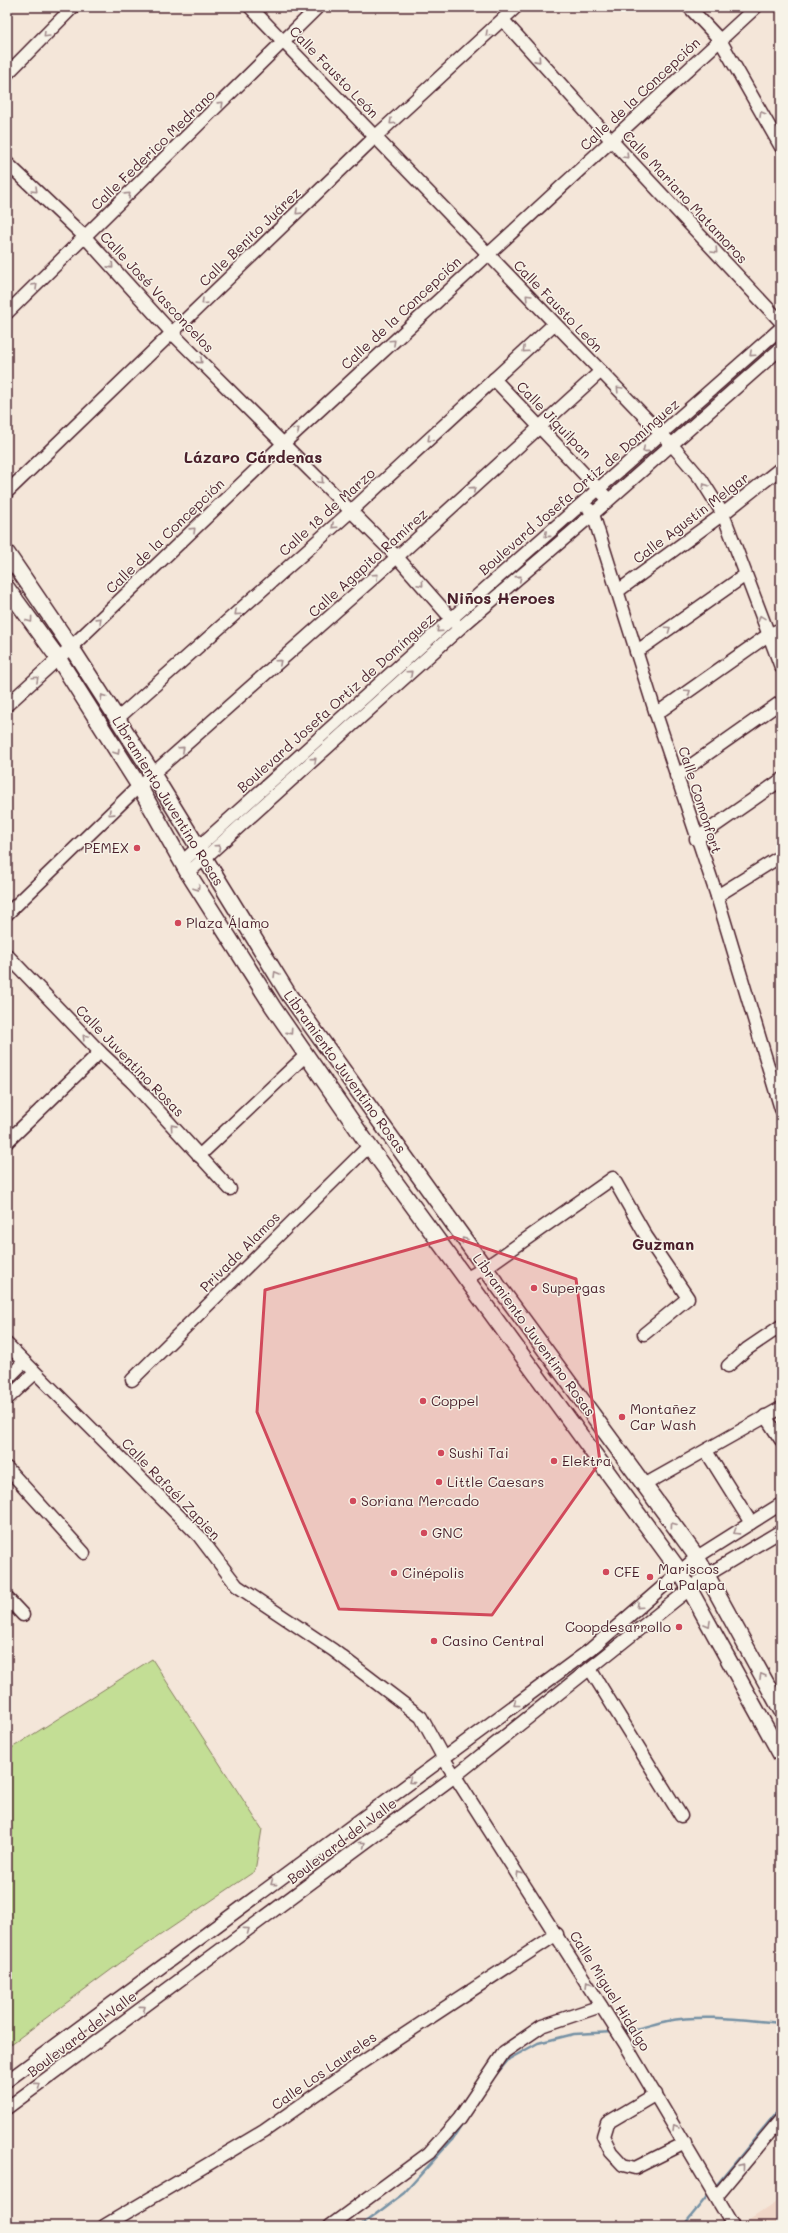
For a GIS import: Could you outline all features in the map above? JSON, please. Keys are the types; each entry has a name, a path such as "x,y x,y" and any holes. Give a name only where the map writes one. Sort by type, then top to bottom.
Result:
{"main road":[{"name":"Libramiento Juventino Rosas","path":"7,553 71,646 153,774 289,995 485,1268 697,1557 781,1710"},
{"name":"Libramiento Juventino Rosas","path":"7,588 58,658 139,786 185,867 273,1007 369,1146 679,1570 781,1755"},
{"path":"273,1007 289,995"}],"street":[{"path":"7,74 73,7"},
{"name":"Calle Fausto León","path":"250,7 376,136 554,324 672,445 700,479 722,514 744,576 781,667"},
{"name":"Calle Federico Medrano","path":"7,313 318,7"},
{"name":"Calle Benito Juárez","path":"7,492 376,136 503,20 515,7"},
{"path":"689,7 720,40 781,148"},
{"name":"Calle de la Concepción","path":"7,705 284,443 756,7"},
{"name":"Calle Mariano Matamoros","path":"503,20 612,141 781,322"},
{"name":"Calle José Vasconcelos","path":"7,163 85,237 172,333 284,443 350,512 397,557 460,628"},
{"name":"Calle 18 de Marzo","path":"117,719 350,512 554,324"},
{"name":"Boulevard Josefa Ortiz de Domínguez","path":"202,853 451,619 584,504 781,328"},
{"name":"Boulevard Josefa Ortiz de Domínguez","path":"185,867 593,514 781,348"},
{"name":"Calle Agapito Ramírez","path":"7,914 139,786 397,557 601,371"},
{"name":"Calle Jiquilpan","path":"494,380 541,427 608,500"},
{"name":"Calle Agustín Melgar","path":"618,591 781,468"},
{"name":"Calle Comonfort","path":"584,504 593,514 696,839 776,1070 781,1109"},
{"path":"636,652 744,576"},
{"path":"656,714 768,635 781,629"},
{"path":"676,776 781,702"},
{"path":"696,839 781,780"},
{"path":"717,896 781,856"},
{"name":"Calle Juventino Rosas","path":"7,954 100,1052 133,1083 230,1189"},
{"path":"7,1142 100,1052"},
{"path":"199,1156 306,1055"},
{"name":"Privada Alamos","path":"132,1380 369,1146"},
{"path":"465,1279 485,1268 613,1178 646,1236 688,1298 644,1334"},
{"path":"728,1366 747,1349 781,1326"},
{"name":"Calle Rafaél Zapien","path":"7,1344 199,1536 237,1586 333,1650 421,1717 455,1776"},
{"path":"7,1379 24,1362"},
{"path":"7,1399 35,1373"},
{"path":"644,1485 781,1408"},
{"path":"765,1416 781,1440"},
{"path":"706,1451 751,1523"},
{"path":"7,1468 84,1553"},
{"name":"Boulevard del Valle","path":"7,2081 591,1649 679,1570 781,1504"},
{"name":"Boulevard del Valle","path":"7,2108 455,1776 532,1713 590,1670 707,1575 781,1531"},
{"path":"7,1598 23,1615"},
{"path":"590,1670 681,1816"},
{"path":"532,1713 536,1697 535,1689"},
{"name":"Calle Miguel Hidalgo","path":"455,1776 609,2017 734,2226"},
{"path":"336,1837 349,1855"},
{"name":"Calle Los Laureles","path":"104,2226 264,2132 358,2065 557,1934"},
{"path":"142,1981 156,1998"},
{"path":"330,2226 429,2153 459,2119 504,2052 542,2026 601,2006"},
{"path":"656,2094 607,2123 604,2136 611,2152 623,2165 635,2168 685,2142"},
{"path":"714,2191 781,2119"}],"highlighted area":[{"path":"453,1237 576,1279 600,1462 492,1615 339,1609 257,1412 265,1290"}],"shaded area":[{"path":"781,2199 781,2226 740,2226"}],"green space":[{"path":"152,1659 262,1829 255,1871 131,1955 7,2047 7,1751"}],"waterway":[{"path":"622,2031 667,2021 695,2018 724,2018 781,2023"},
{"path":"494,2077 509,2059 538,2043 574,2034 614,2032"},
{"path":"715,2187 781,2107"},
{"path":"360,2226 404,2193 452,2140 464,2122"},
{"path":"683,2226 709,2194"}],"place":[{"name":"PEMEX","path":"137,848"},
{"name":"Plaza Álamo","path":"178,923"},
{"name":"Supergas","path":"534,1288"},
{"name":"Coppel","path":"423,1401"},
{"name":"Montañez Car Wash","path":"622,1417"},
{"name":"Sushi Tai","path":"441,1453"},
{"name":"Elektra","path":"554,1461"},
{"name":"Little Caesars","path":"439,1482"},
{"name":"Soriana Mercado","path":"353,1501"},
{"name":"GNC","path":"424,1533"},
{"name":"CFE","path":"606,1572"},
{"name":"Cinépolis","path":"394,1573"},
{"name":"Mariscos La Palapa","path":"650,1577"},
{"name":"Coopdesarrollo","path":"679,1627"},
{"name":"Casino Central","path":"434,1641"}],"district":[{"name":"Lázaro Cárdenas","path":"253,457"},
{"name":"Niños Heroes","path":"501,598"},
{"name":"Guzman","path":"663,1244"}]}
